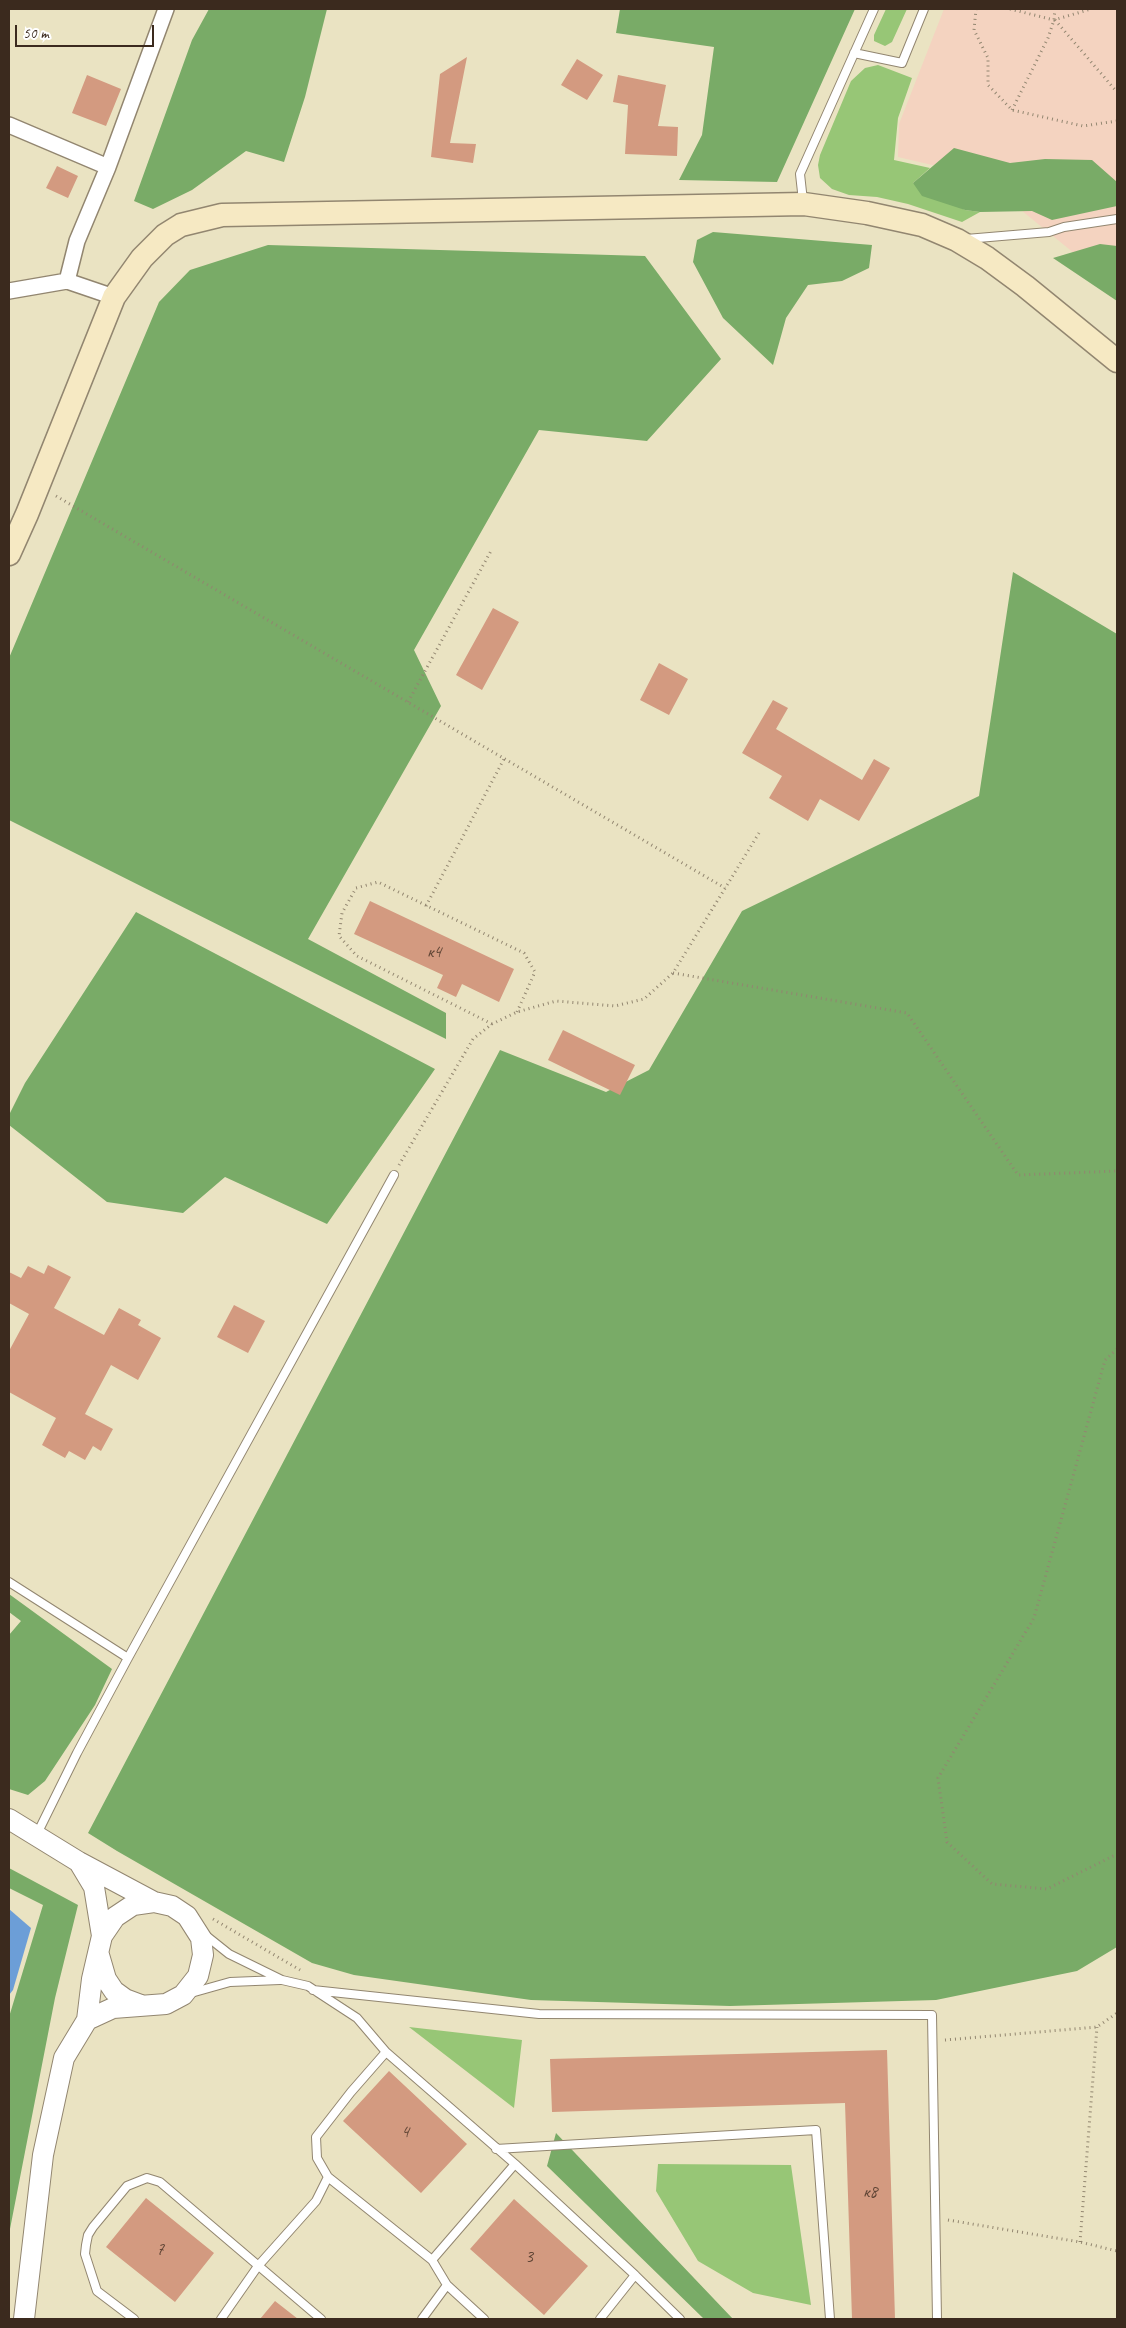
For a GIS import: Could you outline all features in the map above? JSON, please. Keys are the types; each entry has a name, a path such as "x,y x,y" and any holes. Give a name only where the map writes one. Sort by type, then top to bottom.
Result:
{"main road":[{"path":"9,554 114,297 142,258 165,235 181,226 222,215 804,204 867,212 922,225 957,240 987,258 1025,286 1117,361"}],"street":[{"path":"67,281 77,241 108,167 166,9"},
{"path":"9,125 108,167"},
{"path":"9,291 67,281 114,297"},
{"path":"9,1819 79,1862 154,1902 172,1906 187,1916 201,1938 203,1955 198,1976 183,1995 166,2004 113,2008 87,2020"},
{"path":"79,1862 94,1887 101,1946 101,1969 114,1990 125,1999 141,2005"},
{"path":"24,2319 43,2155 64,2058 87,2020 92,1979 101,1946 114,1917 133,1905 154,1902"}],"lane":[{"path":"804,204 800,174 874,9"},
{"path":"854,53 902,63 924,9"},
{"path":"957,240 1049,232 1064,227 1117,219"},
{"path":"36,1836 77,1753 128,1658 394,1174"},
{"path":"9,1582 128,1658"},
{"path":"195,1927 229,1954 282,1980 308,1986 357,2018 386,2052 515,2164 680,2319"},
{"path":"183,1995 230,1982 282,1980"},
{"path":"313,1990 539,2014 932,2015 937,2319"},
{"path":"386,2052 351,2092 316,2137 317,2158 328,2177 432,2260 447,2285 484,2319"},
{"path":"496,2149 816,2130 830,2319"},
{"path":"432,2260 515,2164"},
{"path":"221,2319 258,2266 316,2201 328,2177"},
{"path":"134,2319 97,2291 85,2254 88,2235 127,2186 147,2178 160,2182 321,2319"},
{"path":"600,2319 635,2275"},
{"path":"422,2319 447,2285"}],"path":[{"path":"976,9 974,30 988,58 988,86 1012,110 1083,126 1117,122"},
{"path":"1010,9 1054,20 1091,9"},
{"path":"1012,110 1048,38 1054,20 1055,9"},
{"path":"1054,20 1117,92"},
{"path":"38,485 725,888"},
{"path":"408,702 492,549"},
{"path":"426,906 504,759"},
{"path":"394,1174 473,1039 492,1024 517,1012 556,1001 616,1006 644,999 673,972 759,833"},
{"path":"492,1024 357,956 339,936 342,913 356,888 378,882 524,954 536,972 517,1012"},
{"path":"673,972 907,1013 1018,1175 1117,1171"},
{"path":"1117,1349 1105,1360 1034,1618 938,1778 947,1842 992,1884 1047,1889 1117,1854"},
{"path":"933,2041 1097,2027 1117,2013"},
{"path":"1080,2242 1097,2027"},
{"path":"936,2218 1080,2242 1117,2251"}],"shaded area":[{"path":"944,9 1117,9 1117,288 979,176 898,157 899,124"}],"green space":[{"path":"209,9 327,9 305,97 284,162 246,151 192,190 153,209 134,201 192,40"},
{"path":"620,9 855,9 777,182 679,180 702,135 714,47 616,33"},
{"path":"886,9 907,9 892,42 885,46 874,41 874,35"},
{"path":"878,65 912,78 898,118 894,160 930,168 913,183 965,210 980,212 962,222 908,204 877,197 849,195 832,189 820,178 818,165 820,155 851,81 865,68"},
{"path":"954,148 1010,163 1045,159 1092,160 1117,182 1117,206 1052,220 1032,211 980,212 965,210 922,196 913,183"},
{"path":"713,232 872,245 869,268 842,281 808,285 786,318 773,365 723,318 693,262 697,240"},
{"path":"1100,244 1117,246 1117,301 1053,258"},
{"path":"268,245 645,256 721,359 647,441 539,430 414,650 441,706 308,939 446,1013 446,1039 9,820 9,658 159,302 190,270"},
{"path":"1013,572 1117,634 1117,1947 1077,1971 936,2000 730,2006 531,2000 354,1975 312,1963 88,1833 500,1050 606,1092 649,1070 742,911 979,796"},
{"path":"136,912 435,1069 327,1224 225,1177 183,1213 107,1202 9,1125 9,1115 25,1083"},
{"path":"9,1594 112,1669 95,1705 45,1781 28,1795 9,1789 9,1635 21,1621 9,1612"},
{"path":"9,1868 78,1905 55,1998 9,2234 9,2017 43,1905 9,1888"},
{"path":"409,2027 522,2040 514,2108"},
{"path":"556,2133 733,2319 704,2319 547,2166"},
{"path":"658,2164 791,2165 811,2305 753,2293 698,2261 656,2191"}],"water":[{"path":"9,1909 31,1928 13,1990 9,1995"}],"building":[{"path":"467,57 450,143 476,144 473,163 431,157 440,74"},
{"path":"577,59 603,75 587,100 561,85"},
{"path":"87,75 121,89 106,126 72,113"},
{"path":"618,75 666,85 658,126 678,127 677,156 625,154 628,105 613,102"},
{"path":"57,166 78,176 68,198 46,188"},
{"path":"493,608 519,622 482,690 456,675"},
{"path":"659,663 688,679 669,715 640,700"},
{"path":"773,700 788,708 776,729 862,780 874,759 890,768 859,821 820,799 808,821 769,798 782,776 742,753"},
{"path":"370,901 514,969 499,1002 462,984 456,997 437,988 443,975 354,934"},
{"path":"563,1030 635,1065 620,1095 548,1060"},
{"path":"48,1265 71,1277 54,1308 104,1335 119,1308 141,1320 138,1325 161,1338 138,1380 111,1365 85,1414 113,1429 101,1451 93,1446 85,1460 69,1451 65,1458 42,1445 56,1418 9,1392 9,1351 29,1314 9,1303 9,1272 21,1278 28,1266 44,1274"},
{"path":"234,1305 265,1321 248,1353 217,1337"},
{"path":"887,2050 895,2319 852,2319 845,2103 552,2112 550,2059"},
{"path":"389,2071 467,2144 421,2193 343,2121"},
{"path":"146,2198 214,2253 175,2302 106,2247"},
{"path":"514,2199 588,2266 544,2315 470,2249"},
{"path":"275,2301 298,2319 260,2319"}]}
